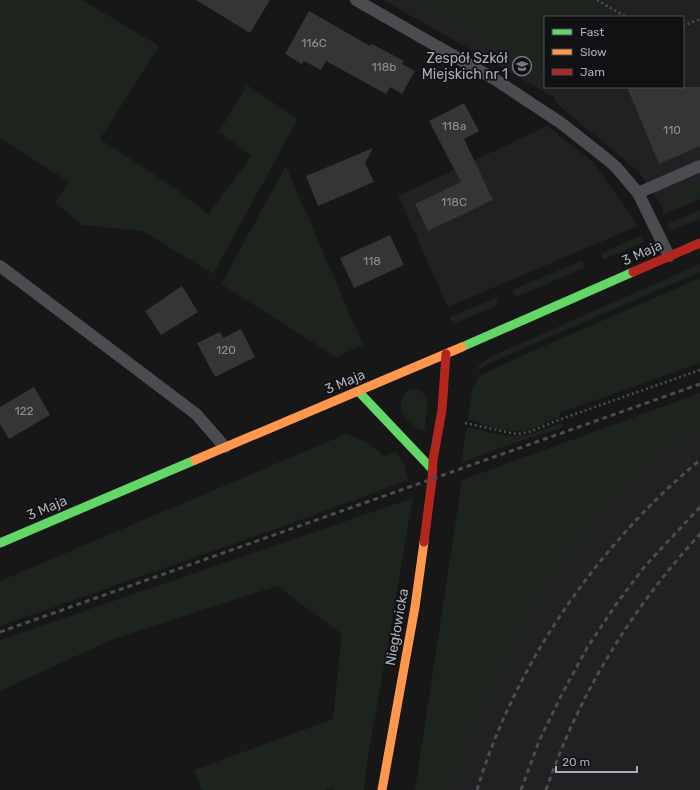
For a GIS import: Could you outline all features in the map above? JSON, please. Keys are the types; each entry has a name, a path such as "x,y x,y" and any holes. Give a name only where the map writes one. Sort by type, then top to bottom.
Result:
{"main road":[{"name":"3 Maja","path":"0,543 358,392 700,243"},
{"name":"Niegłowicka","path":"382,790 415,607 432,480 431,468 440,429 445,390 446,354"},
{"path":"358,392 431,468"}],"lane":[{"path":"356,0 453,54 528,100 561,123 608,160 638,192 669,256"},
{"path":"638,192 700,166"},
{"path":"0,266 196,414 225,447"}],"path":[{"path":"597,0 624,16"},
{"path":"684,26 700,19"},
{"path":"464,422 517,434 529,432 561,419 700,370"}],"shaded area":[{"path":"0,0 82,0 159,46 100,139 182,193 208,214 252,156 219,132 247,85 298,119 213,274 143,231 82,225 55,202 69,182 0,138"},
{"path":"383,0 700,0 700,199 667,213 638,171 557,104 554,97"},
{"path":"589,0 612,13 610,16 544,16 544,76 412,1"},
{"path":"547,126 594,163 638,226 448,307 398,196"},
{"path":"286,166 363,345 336,357 221,284"},
{"path":"700,181 700,199 663,215 665,202 669,197 681,189"},
{"path":"700,210 700,219 672,230 667,224"},
{"path":"641,236 644,242 603,260 601,253"},
{"path":"583,260 584,268 516,297 512,290"},
{"path":"700,264 700,272 474,371 485,360 492,356"},
{"path":"700,278 700,363 559,413 560,417 529,429 517,431 503,430 468,419 473,390 477,379 481,375"},
{"path":"496,298 498,305 453,324 449,317"},
{"path":"411,389 421,391 428,399 425,427 423,431 417,428 405,417 401,407 402,399 405,393"},
{"path":"700,393 700,425 656,456 581,537 517,634 462,753 450,790 415,790 462,480"},
{"path":"562,423 563,426 561,428 508,445 461,463 467,427 510,436 523,436"},
{"path":"700,424 700,790 448,790 460,753 515,634 580,536 655,456"},
{"path":"346,434 368,443 384,456 396,452 404,465 408,480 284,526 0,626 0,581"},
{"path":"413,498 367,763 364,790 334,790 335,786 325,790 202,790 194,770 333,719 342,634 277,586 113,639 0,691 0,640"}],"building":[{"path":"196,0 270,0 250,33"},
{"path":"309,11 370,46 372,44 404,61 402,64 415,71 402,94 390,87 386,94 326,61 321,70 304,61 302,64 285,54"},
{"path":"700,87 700,146 659,164 627,88"},
{"path":"464,103 479,131 464,139 493,200 428,231 415,204 461,182 429,121"},
{"path":"373,148 365,163 374,182 318,206 306,176"},
{"path":"390,235 404,265 354,288 340,258"},
{"path":"182,286 198,312 161,335 145,311"},
{"path":"241,329 255,357 215,377 197,343 220,332 223,338"},
{"path":"34,387 50,415 9,439 0,424 0,407"}],"railway":[{"path":"0,632 700,384"},
{"path":"477,790 493,743 514,697 538,652 565,609 595,568 628,529 663,493 700,460"},
{"path":"521,790 539,741 587,648 617,603 645,566 700,507"},
{"path":"546,790 574,720 610,654 651,592 700,534"}],"traffic: fast":[{"path":"462,347 633,272"},
{"path":"359,392 431,468"},
{"path":"0,543 195,460"}],"traffic: slow":[{"path":"195,460 462,347"},
{"path":"382,790 415,607 424,542"}],"traffic: jam":[{"path":"633,272 700,243"},
{"path":"424,542 433,460 442,410 446,354"}],"place":[{"name":"Zespół Szkół Miejskich nr 1","path":"522,66"}]}
